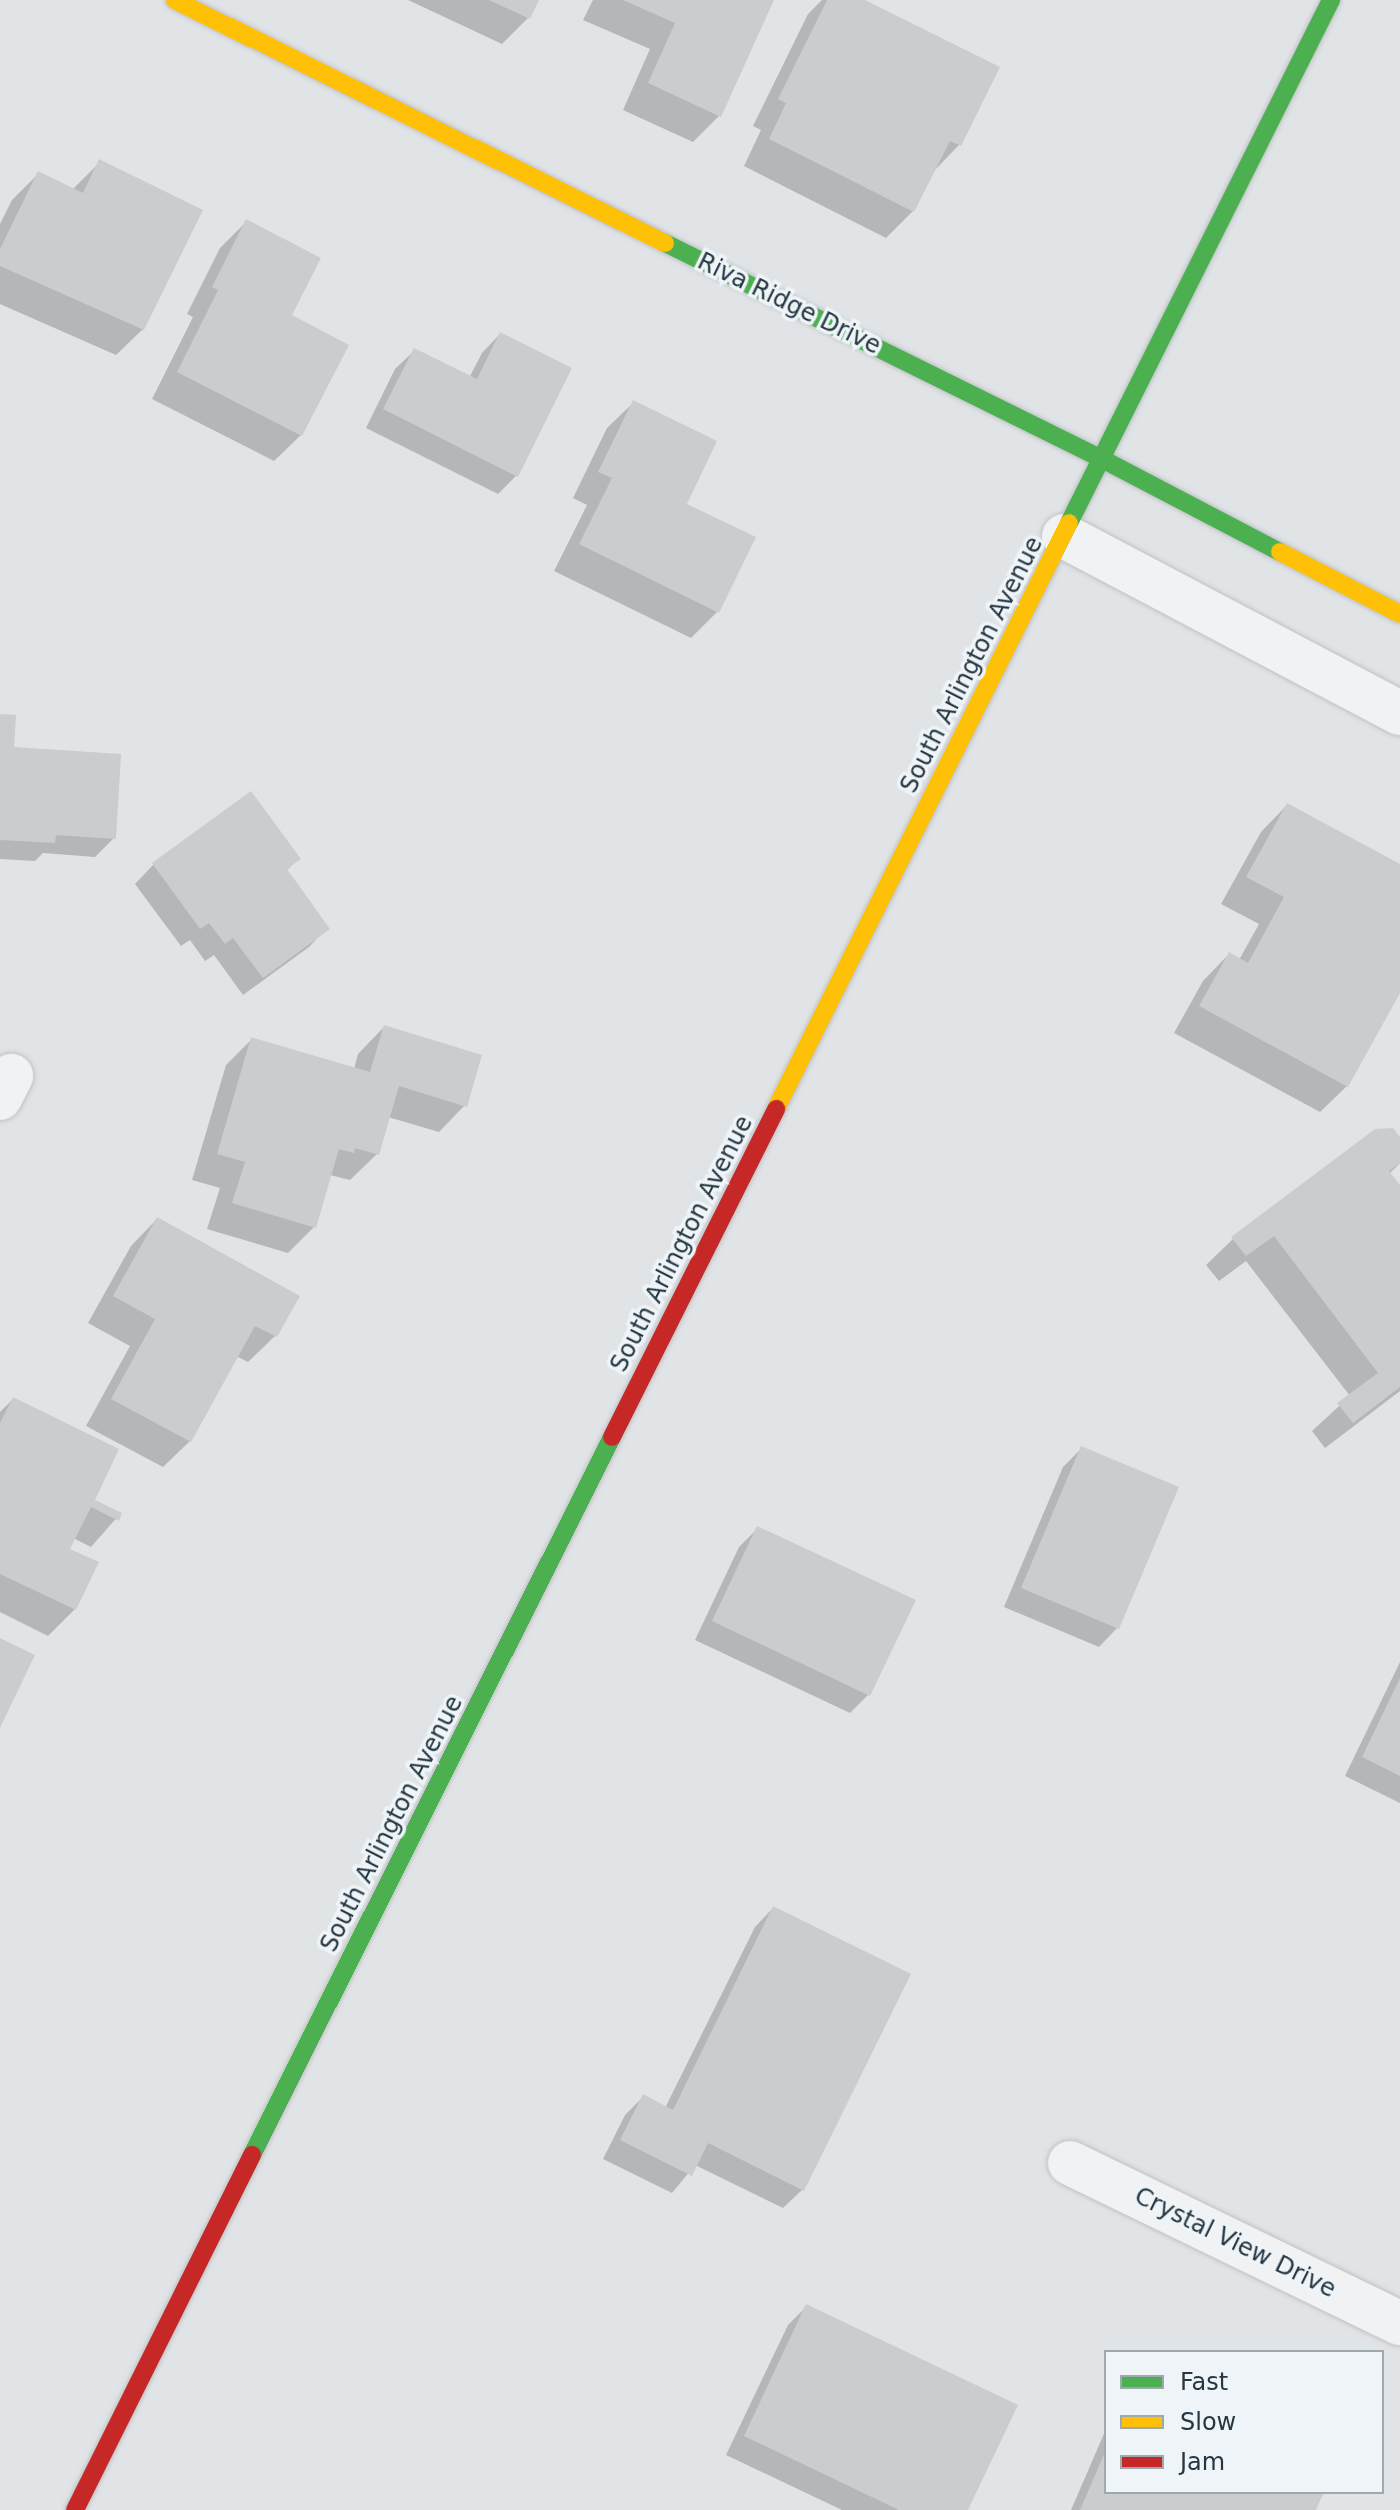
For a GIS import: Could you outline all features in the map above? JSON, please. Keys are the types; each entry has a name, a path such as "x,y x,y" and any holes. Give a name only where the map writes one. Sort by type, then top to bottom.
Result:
{"main road":[{"name":"Riva Ridge Drive","path":"175,0 1102,459 1400,614"},
{"name":"South Arlington Avenue","path":"75,2510 1331,0"}],"street":[{"path":"1064,536 1400,713"},
{"name":"Crystal View Drive","path":"1070,2163 1400,2323"}],"building":[{"path":"489,0 539,0 530,19"},
{"path":"623,0 774,0 721,117 648,83 675,23"},
{"path":"827,0 865,0 1000,67 961,146 950,141 914,212 769,139 786,103 778,99"},
{"path":"99,159 203,210 144,330 0,266 0,249 38,171 83,193"},
{"path":"246,219 321,258 292,315 349,345 302,436 177,372 218,290 212,287"},
{"path":"500,332 572,368 518,477 383,409 414,348 477,379"},
{"path":"633,400 717,441 687,504 756,537 719,613 579,544 612,478 598,472"},
{"path":"0,714 16,715 14,747 121,754 116,839 56,835 55,843 0,840"},
{"path":"251,791 301,859 287,869 330,929 263,978 233,938 225,944 209,923 200,929 152,863"},
{"path":"1287,803 1400,864 1400,993 1348,1087 1199,1006 1229,952 1248,963 1284,897 1246,877"},
{"path":"384,1025 482,1055 467,1107 399,1086 379,1155 355,1148 354,1153 339,1149 316,1228 232,1203 245,1162 217,1154 251,1037 370,1072"},
{"path":"1393,1128 1400,1137 1400,1163 1389,1171 1400,1185 1400,1387 1353,1423 1337,1403 1378,1373 1274,1236 1246,1256 1231,1237 1375,1129"},
{"path":"157,1217 300,1296 277,1337 255,1326 191,1442 111,1399 155,1319 113,1296"},
{"path":"13,1397 119,1449 95,1500 122,1513 119,1521 91,1507 70,1549 99,1562 76,1610 0,1574 0,1423"},
{"path":"1081,1446 1179,1487 1119,1629 1021,1588"},
{"path":"757,1526 916,1600 870,1696 712,1621"},
{"path":"0,1638 35,1655 0,1728"},
{"path":"1400,1678 1400,1776 1362,1757"},
{"path":"773,1906 911,1974 804,2191 708,2143 692,2176 620,2140 643,2094 673,2110"},
{"path":"806,2304 1018,2405 968,2510 899,2510 744,2436"},
{"path":"1104,2455 1104,2494 1323,2494 1316,2510 1080,2510"}],"traffic: fast":[{"path":"1069,523 1331,0"},
{"path":"665,243 1102,459 1280,552"},
{"path":"252,2155 612,1437"}],"traffic: slow":[{"path":"175,0 665,243"},
{"path":"776,1109 1069,523"},
{"path":"1280,552 1400,614"}],"traffic: jam":[{"path":"612,1437 776,1109"},
{"path":"75,2510 252,2155"}]}
